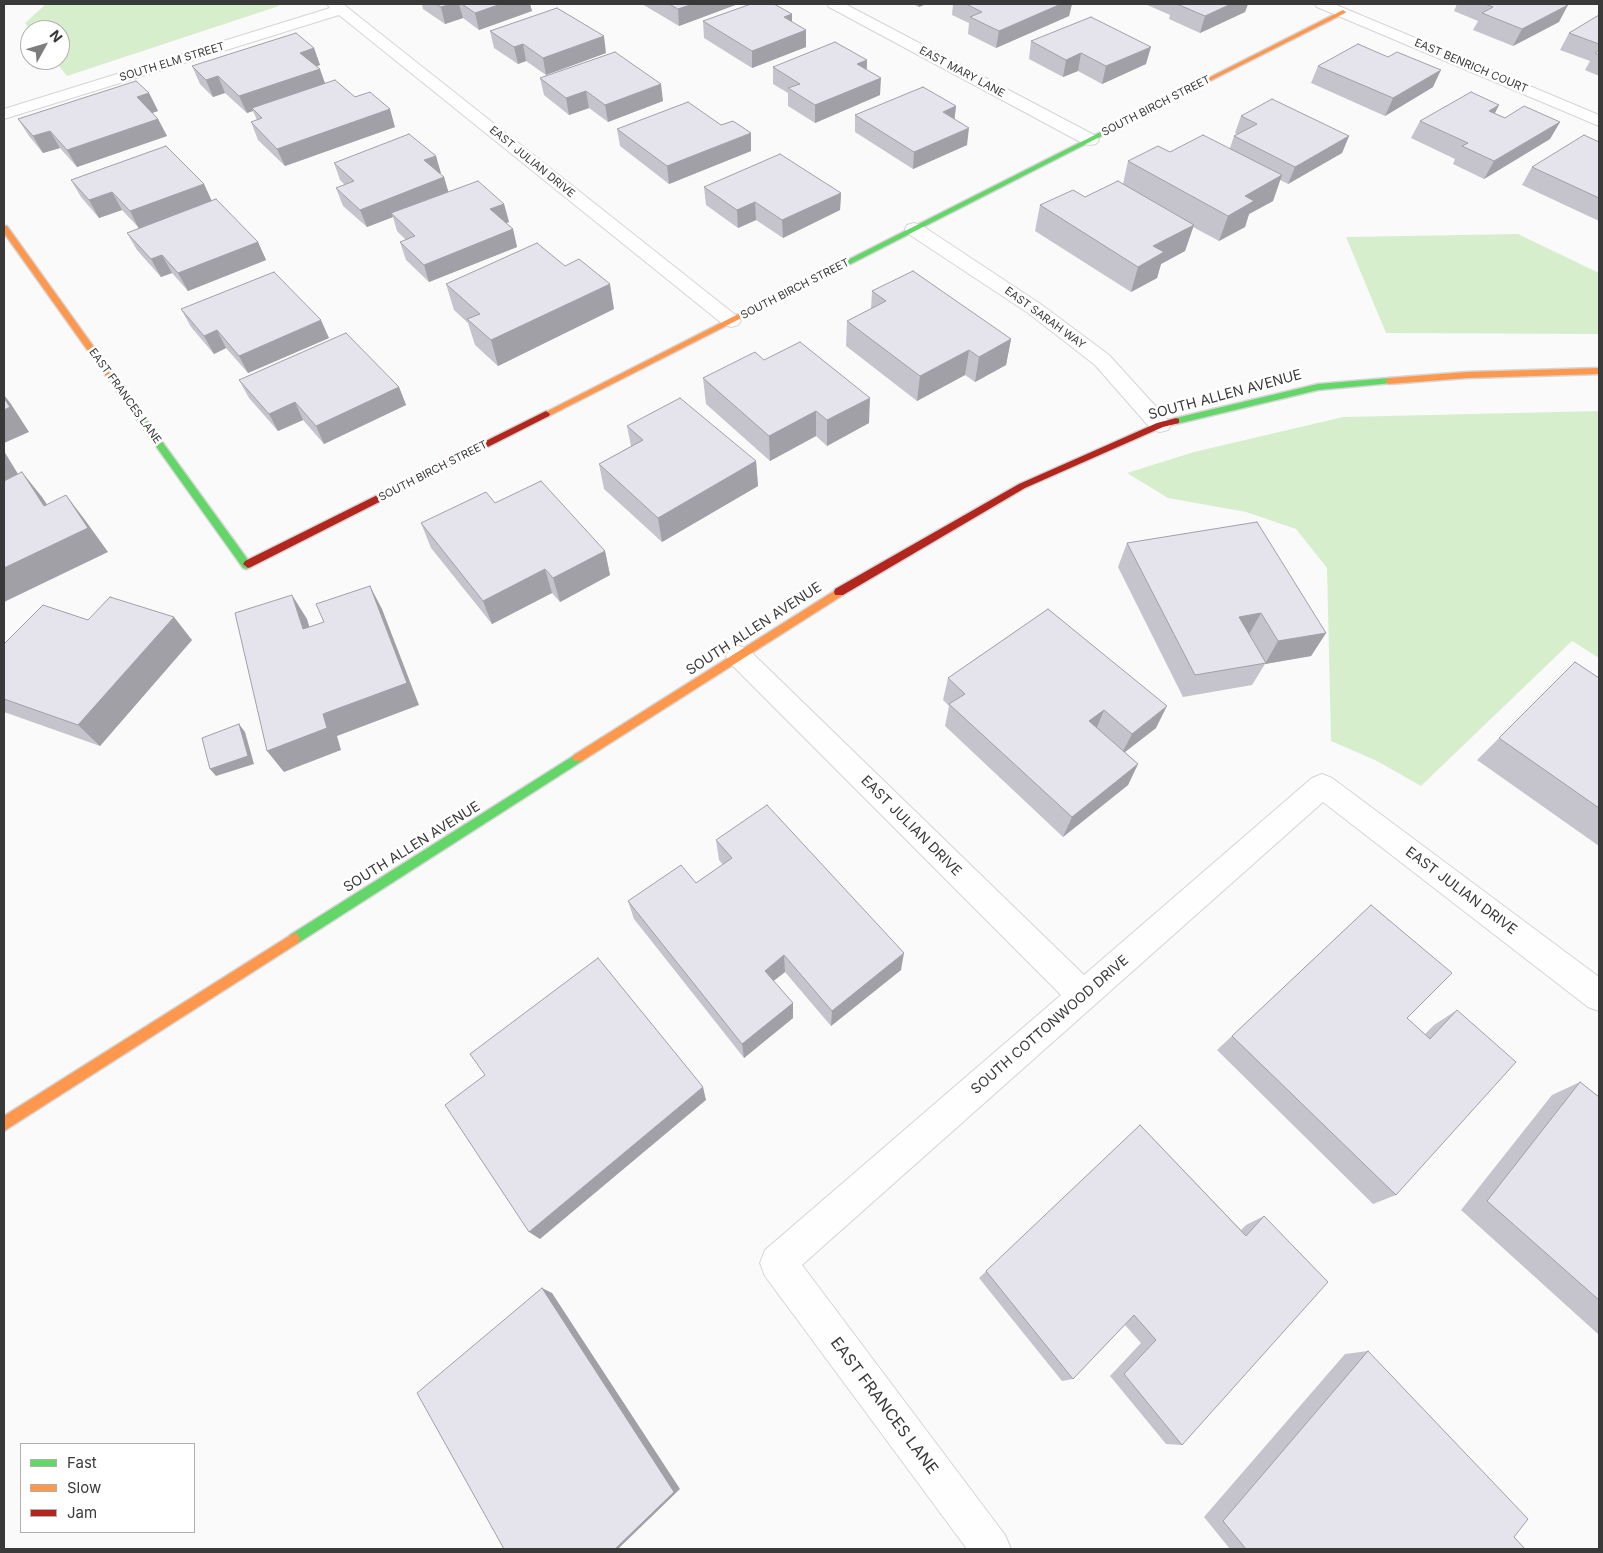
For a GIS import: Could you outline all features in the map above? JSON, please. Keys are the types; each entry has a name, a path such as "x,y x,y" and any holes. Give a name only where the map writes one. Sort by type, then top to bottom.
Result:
{"street":[{"name":"EAST MARY LANE","path":"834,4 1090,140"},
{"name":"EAST BENRICH COURT","path":"1322,4 1599,121"},
{"name":"SOUTH ELM STREET","path":"4,114 338,7"},
{"name":"EAST JULIAN DRIVE","path":"338,7 731,321"},
{"name":"SOUTH BIRCH STREET","path":"246,565 1343,12"},
{"name":"EAST FRANCES LANE","path":"4,228 246,565"},
{"name":"EAST SARAH WAY","path":"914,229 1035,308 1102,360 1160,425"},
{"name":"SOUTH ALLEN AVENUE","path":"4,1124 813,607 1022,486 1160,425 1318,387 1467,375 1599,371"},
{"name":"EAST JULIAN DRIVE","path":"739,656 1083,995"},
{"name":"EAST JULIAN DRIVE","path":"1322,786 1599,996"},
{"name":"SOUTH COTTONWOOD DRIVE","path":"778,1263 1322,786"},
{"name":"EAST FRANCES LANE","path":"778,1263 991,1549"}],"green space":[{"path":"46,4 277,4 279,6 67,76 62,70 70,70 70,20 28,20"},
{"path":"1518,234 1597,272 1599,271 1599,334 1386,333 1346,237"},
{"path":"1599,411 1599,658 1572,641 1421,786 1377,761 1331,741 1327,568 1296,529 1246,512 1168,498 1127,473 1194,452 1343,417"}],"building":[{"path":"436,4 452,4 441,7"},
{"path":"462,4 501,4 475,13"},
{"path":"669,4 693,4 678,9"},
{"path":"751,4 774,4 792,14 784,17 806,30 752,51 703,21"},
{"path":"966,4 1061,4 999,31 970,17 982,12"},
{"path":"1177,4 1231,4 1205,16"},
{"path":"1485,4 1568,5 1522,29 1482,13 1493,7"},
{"path":"557,8 604,36 543,58 523,44 514,47 490,31"},
{"path":"1599,15 1599,44 1569,33"},
{"path":"1091,17 1151,47 1106,66 1081,53 1066,60 1031,41"},
{"path":"296,33 314,48 300,53 320,69 239,96 218,76 206,80 192,66"},
{"path":"835,42 867,60 857,64 881,78 815,105 788,88 800,84 773,67"},
{"path":"1358,44 1388,57 1397,52 1441,70 1393,98 1318,66"},
{"path":"615,52 661,84 605,105 586,91 566,98 540,78"},
{"path":"335,80 355,97 370,92 390,109 277,149 251,122 262,118 252,108"},
{"path":"136,81 149,93 137,97 158,119 67,150 50,131 33,136 18,119"},
{"path":"923,87 956,106 943,112 969,128 914,152 855,115"},
{"path":"1471,92 1499,105 1489,111 1505,118 1524,106 1560,122 1494,161 1462,146 1468,143 1420,121"},
{"path":"1272,99 1349,136 1295,167 1234,136 1257,124 1241,116"},
{"path":"688,102 721,125 733,121 751,133 667,166 617,129"},
{"path":"409,134 436,156 424,160 444,177 360,210 336,188 354,181 334,163"},
{"path":"1203,135 1282,175 1245,196 1254,201 1228,216 1128,161 1158,146 1170,152"},
{"path":"1584,135 1599,142 1599,198 1532,167"},
{"path":"166,146 204,184 130,211 112,192 89,200 71,180"},
{"path":"780,154 841,193 782,220 755,202 737,210 704,187"},
{"path":"478,181 504,204 490,209 513,229 424,265 400,242 415,236 391,213"},
{"path":"1118,181 1194,225 1153,246 1164,252 1138,267 1040,205 1073,190 1085,197"},
{"path":"216,199 258,242 178,273 162,255 151,259 127,233"},
{"path":"537,243 565,266 579,259 610,284 491,340 467,319 480,314 446,284"},
{"path":"913,271 1011,339 979,357 969,350 920,376 847,321 886,301 872,291"},
{"path":"274,272 321,320 239,356 217,330 204,336 181,309"},
{"path":"346,333 399,387 316,426 295,402 269,414 239,380"},
{"path":"800,342 870,398 827,420 816,411 769,436 703,378 755,352 764,360"},
{"path":"4,398 10,407 4,410"},
{"path":"680,398 756,461 658,518 599,464 643,440 627,426"},
{"path":"22,472 44,506 66,495 88,528 4,568 4,481"},
{"path":"541,481 605,551 553,578 545,569 483,601 421,523 486,492 495,503"},
{"path":"1257,522 1326,633 1278,641 1261,613 1239,617 1266,663 1195,675 1127,543"},
{"path":"370,586 407,683 323,714 327,728 267,751 235,613 292,595 303,629 324,622 316,604"},
{"path":"110,597 174,617 78,725 4,699 4,644 43,605 88,620"},
{"path":"1048,609 1167,706 1132,734 1104,710 1089,721 1138,764 1072,817 949,704 965,694 948,678"},
{"path":"1575,662 1599,678 1599,808 1499,738"},
{"path":"239,724 248,756 210,769 202,738"},
{"path":"767,805 904,953 832,1011 784,955 765,971 793,1003 742,1044 628,901 681,865 696,883 732,858 716,840"},
{"path":"1371,905 1452,973 1407,1018 1430,1039 1457,1010 1516,1062 1396,1195 1232,1036"},
{"path":"598,958 703,1087 529,1232 445,1105 485,1075 470,1054"},
{"path":"1580,1082 1599,1097 1599,1300 1487,1201"},
{"path":"1140,1125 1246,1236 1264,1216 1328,1282 1182,1445 1124,1374 1156,1340 1134,1315 1073,1379 986,1271"},
{"path":"542,1288 674,1492 615,1549 504,1549 417,1393"},
{"path":"1368,1351 1528,1519 1514,1537 1525,1549 1246,1549 1223,1521"}],"traffic: fast":[{"path":"820,276 1178,95"},
{"path":"1176,421 1318,387 1389,381"},
{"path":"131,405 246,565 248,564"},
{"path":"294,939 578,758"}],"traffic: slow":[{"path":"1178,95 1343,12"},
{"path":"4,228 131,405"},
{"path":"546,414 820,276"},
{"path":"1389,381 1467,375 1599,371"},
{"path":"578,758 839,592"},
{"path":"4,1124 294,939"}],"traffic: jam":[{"path":"248,564 546,414"},
{"path":"839,592 1022,486 1160,425 1176,421"}]}
